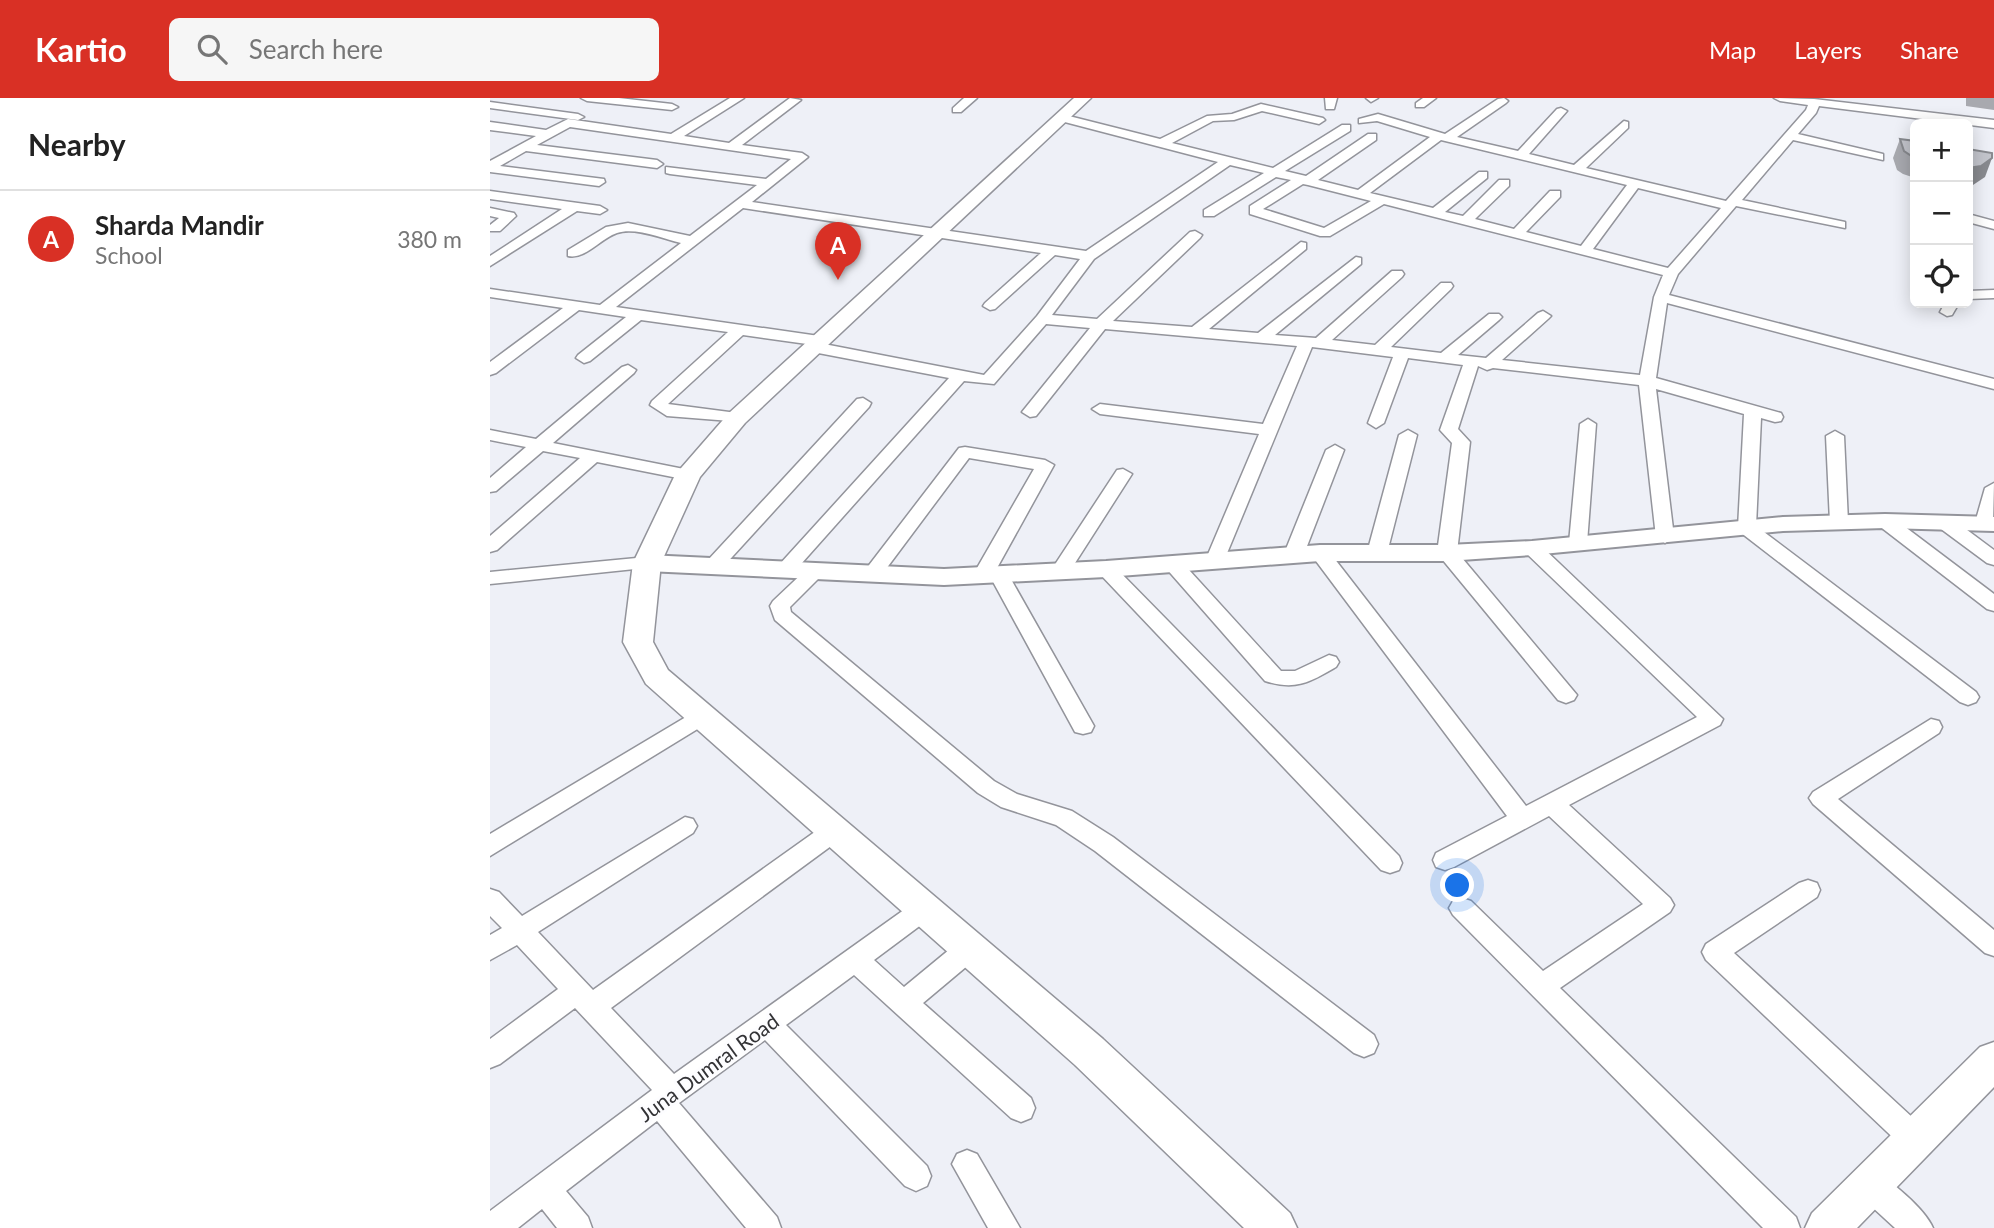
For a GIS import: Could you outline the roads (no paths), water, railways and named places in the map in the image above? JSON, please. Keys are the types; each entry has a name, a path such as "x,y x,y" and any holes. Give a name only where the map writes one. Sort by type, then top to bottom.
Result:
{"main road":[{"path":"1072,108 737,418 688,475 647,563 638,642 657,677 1089,1052 1275,1228"},
{"path":"1827,1228 1994,1060"}],"street":[{"path":"587,98 672,107"},
{"path":"631,132 687,98"},
{"path":"673,138 738,98"},
{"path":"957,110 971,98"},
{"path":"1780,98 1994,124"},
{"path":"490,167 608,99"},
{"path":"731,147 795,100"},
{"path":"1360,194 1502,100"},
{"path":"1665,537 1647,382 1661,297 1671,273 1812,111 1804,100"},
{"path":"490,105 631,132 802,157 604,309"},
{"path":"1162,143 1211,118 1234,117 1261,107 1320,120"},
{"path":"1072,108 1162,143 1671,273"},
{"path":"1521,156 1562,111"},
{"path":"1363,121 1378,117 1443,137 1635,183 1840,225"},
{"path":"1577,169 1624,125"},
{"path":"490,126 549,134"},
{"path":"1209,213 1346,128"},
{"path":"1792,136 1879,157"},
{"path":"1372,137 1255,211 1325,233 1381,200"},
{"path":"525,147 634,161 768,183"},
{"path":"490,293 740,329 988,381 1042,319 1089,256 1228,160"},
{"path":"585,191 634,161"},
{"path":"490,167 599,182"},
{"path":"1436,214 1483,175"},
{"path":"1465,221 1504,183"},
{"path":"1583,252 1635,183"},
{"path":"1517,234 1555,194"},
{"path":"490,195 600,210"},
{"path":"741,204 1089,256"},
{"path":"490,261 575,206"},
{"path":"490,212 509,216 495,228"},
{"path":"1973,219 1994,225"},
{"path":"573,253 611,230 628,227 692,241"},
{"path":"1030,412 1101,324 1195,235"},
{"path":"1196,332 1301,246"},
{"path":"990,306 1053,250"},
{"path":"1260,339 1356,261"},
{"path":"1216,559 1269,429 1313,342 1397,274"},
{"path":"1378,351 1446,286"},
{"path":"1973,295 1994,295"},
{"path":"490,312 513,296"},
{"path":"1661,297 1994,384"},
{"path":"490,370 576,305"},
{"path":"584,358 639,314"},
{"path":"1543,316 1479,364 1449,430 1461,442 1447,553 1566,695"},
{"path":"1443,359 1494,317"},
{"path":"1042,319 1313,342 1401,355 1647,382 1775,417"},
{"path":"737,418 667,411 658,405 740,329"},
{"path":"1376,423 1401,355"},
{"path":"490,486 628,370"},
{"path":"786,569 959,377"},
{"path":"715,564 863,403"},
{"path":"1100,409 1269,429"},
{"path":"1748,528 1753,411"},
{"path":"1578,543 1588,425"},
{"path":"490,435 688,475"},
{"path":"1377,552 1408,435"},
{"path":"1835,436 1839,522"},
{"path":"1294,554 1335,450"},
{"path":"873,573 965,452 1045,466 990,575"},
{"path":"490,546 593,456"},
{"path":"1061,570 1123,474"},
{"path":"490,578 647,563 715,564 944,577 1106,569 1321,552 1447,553 1532,548 1839,522 1989,524 1994,488"},
{"path":"1885,521 1994,604"},
{"path":"1944,522 1994,559"},
{"path":"1748,528 1968,697"},
{"path":"1445,860 1712,719 1532,548"},
{"path":"1321,552 1523,819"},
{"path":"1172,563 1273,676 1284,681 1293,680 1329,662"},
{"path":"1106,569 1390,863"},
{"path":"817,570 780,606 782,615 986,787 1009,801 1064,818 1104,844 1364,1044"},
{"path":"990,575 1083,726"},
{"path":"490,846 701,716"},
{"path":"1931,727 1821,797 1994,945"},
{"path":"1552,804 1661,905 1553,979"},
{"path":"490,949 685,826"},
{"path":"490,1055 584,999 834,831"},
{"path":"1808,890 1715,952 1915,1139"},
{"path":"490,899 584,999 665,1096 765,1228"},
{"path":"1462,908 1785,1228"},
{"name":"Juna Dumral Road","path":"493,1228 665,1096 924,909"},
{"path":"904,1003 970,948"},
{"path":"855,959 1021,1108"},
{"path":"766,1024 916,1176"},
{"path":"967,1164 1001,1227"},
{"path":"1870,1185 1918,1228"},
{"path":"545,1189 577,1228"}],"place":[{"name":"Sharda Mandir","path":"838,280"}]}
